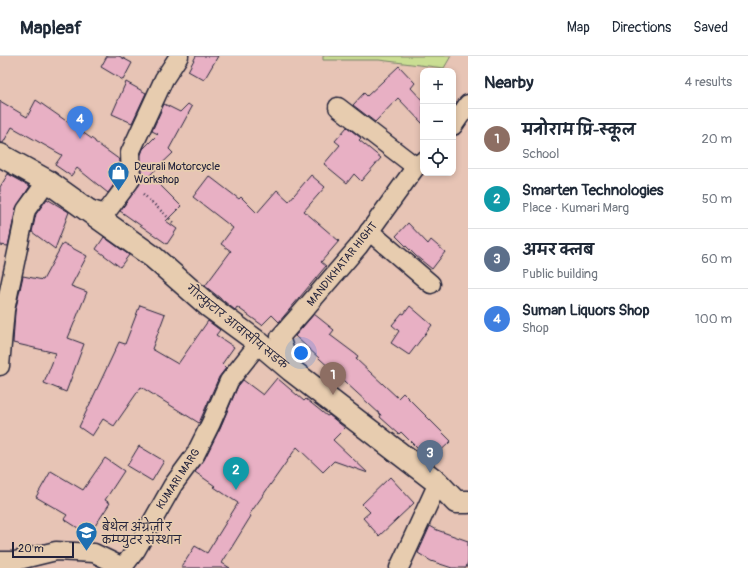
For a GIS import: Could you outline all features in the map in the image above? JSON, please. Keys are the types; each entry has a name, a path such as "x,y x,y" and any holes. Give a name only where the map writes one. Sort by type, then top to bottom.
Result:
{"main road":[{"name":"गोल्फुटार आवासीय सडक","path":"0,155 47,181 153,257 210,307 260,343 291,370 438,483 456,502 468,502"}],"street":[{"path":"85,208 105,214 131,179 130,153 164,79 179,56"},
{"path":"456,122 468,104"},
{"path":"338,107 420,164"},
{"name":"MANDIKHATAR HIGHT","path":"291,370 280,337 303,312 369,231 420,164"},
{"path":"0,366 4,310 26,210 47,181"},
{"path":"369,231 431,284"},
{"name":"KUMARI MARG","path":"0,562 15,561 56,551 94,552 123,567 136,550 173,485 194,455 211,423 229,381 260,343"},
{"path":"399,568 438,483"}],"path":[{"path":"129,182 172,222"}],"green space":[{"path":"323,56 451,56 444,68 379,60 323,60"}],"building":[{"path":"107,56 119,56 132,63 123,80 101,67"},
{"path":"196,56 218,56 204,80 188,71"},
{"path":"399,66 415,83 411,88 420,98 420,121 398,98 375,122 353,105 364,93 367,96"},
{"path":"126,82 146,93 132,123 112,114"},
{"path":"36,100 120,160 120,176 108,193 77,168 71,176 55,165 62,155 12,127 3,143 0,143 0,101 27,117"},
{"path":"164,104 180,112 188,104 192,107 169,149 173,153 150,175 181,206 166,221 177,229 167,244 120,211 140,184 141,155 143,149 158,134 152,131"},
{"path":"347,127 361,138 359,140 381,158 361,181 354,174 347,183 324,164 340,145 335,141"},
{"path":"8,174 30,186 16,208 8,246 0,245 0,187"},
{"path":"311,175 325,187 304,211 339,241 321,262 326,266 279,322 272,315 262,325 237,307 235,310 205,286 231,251 221,244 233,228 193,197 209,176 239,199 241,197 257,213 277,190 289,201"},
{"path":"47,199 69,212 55,249 32,232 36,214"},
{"path":"408,223 428,244 431,240 445,252 432,269 416,256 396,236"},
{"path":"104,237 129,255 120,267 96,249"},
{"path":"63,243 87,256 71,286 87,292 68,338 84,344 66,392 44,383 56,353 13,343 15,312 23,276 43,280"},
{"path":"140,305 165,314 152,349 178,364 208,321 220,330 216,335 234,347 222,364 226,368 219,377 199,423 141,387 114,426 103,419 92,436 79,427 119,342 125,344"},
{"path":"410,306 432,325 409,355 391,343 399,331 392,325"},
{"path":"314,314 334,330 330,335 358,356 356,359 398,398 403,393 451,441 430,461 401,432 399,434 380,417 381,415 295,336"},
{"path":"277,378 304,401 306,399 345,428 333,440 368,473 334,461 323,472 297,447 249,515 251,516 222,563 230,568 181,568 195,546 207,553 238,503 195,472 204,460 220,428 238,386 243,380 263,395"},
{"path":"139,446 164,461 152,481 127,466"},
{"path":"105,458 124,471 105,500 110,503 89,535 64,519 67,515 36,497 51,471 83,490"},
{"path":"390,477 414,503 379,536 363,518 370,512 362,504"},
{"path":"430,526 468,541 468,561 466,568 452,568 431,561 418,553"}],"place":[{"name":"Suman Liquors Shop","path":"80,139"},
{"name":"Deurali Motorcycle Workshop","path":"119,192"},
{"name":"मनोराम प्रि-स्कूल","path":"333,395"},
{"name":"अमर क्लब","path":"430,473"},
{"name":"Smarten Technologies","path":"236,490"},
{"name":"बेथेल अंग्रेजी र कम्प्युटर संस्थान","path":"87,552"}]}
